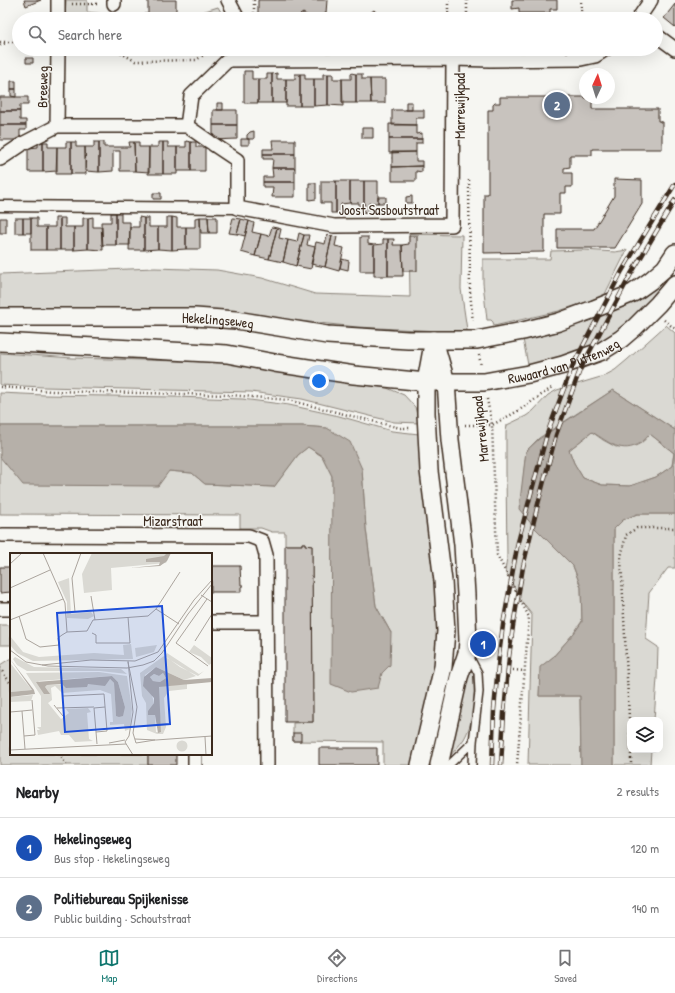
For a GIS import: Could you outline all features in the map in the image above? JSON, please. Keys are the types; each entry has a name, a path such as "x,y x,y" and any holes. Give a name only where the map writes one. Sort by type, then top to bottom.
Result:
{"street":[{"path":"228,0 234,12"},
{"path":"643,12 651,0"},
{"path":"663,40 675,49"},
{"name":"Breeweg","path":"57,126 58,56"},
{"path":"187,126 191,96 228,60 241,56"},
{"path":"296,56 490,60 581,59 595,56"},
{"name":"Joost Sasboutstraat","path":"237,208 334,226 452,226 453,59"},
{"path":"0,159 23,144 57,126 187,126 237,160 237,208 0,206"},
{"path":"434,340 477,340 523,332 559,322 633,293 665,268 675,253"},
{"name":"Ruwaard van Puttenweg","path":"426,382 484,382 530,374 563,365 602,351 621,340 658,304 675,284"},
{"name":"Hekelingseweg","path":"0,317 195,318 236,320 328,335 383,339 434,340"},
{"path":"420,765 443,667 446,631 443,581 429,471 426,427 426,382 434,340"},
{"path":"434,340 446,382 450,440 463,545 468,641 467,653 459,677 439,765"},
{"path":"0,342 227,354 354,375 426,382"},
{"name":"Mizarstraat","path":"2,535 249,536 262,541 266,555 267,765"},
{"path":"212,622 266,622"}],"lane":[{"path":"467,653 478,673 479,692 472,765"},
{"path":"449,765 473,742"}],"path":[{"path":"254,0 254,12"},
{"path":"448,0 448,12"},
{"path":"467,0 467,12"},
{"path":"581,0 581,12"},
{"path":"58,2 114,2"},
{"path":"0,43 12,42"},
{"path":"126,56 134,61 196,60 202,56"},
{"name":"Marrewijkpad","path":"469,174 470,291 473,325 492,425 496,555 529,617 517,765"},
{"path":"661,317 675,329"},
{"path":"0,387 230,395 288,400 400,428 426,427"},
{"path":"629,717 621,557 626,535 637,528 675,528"},
{"path":"0,668 10,683"},
{"path":"512,670 525,671"},
{"path":"631,753 631,765"},
{"path":"60,755 67,765"}],"shaded area":[{"path":"66,0 87,0 87,12 65,12"},
{"path":"218,7 221,12 202,12"},
{"path":"409,234 462,235 461,289 467,330 461,332 357,327 272,318 58,308 0,309 0,274 155,268 217,270 262,278 315,294 410,297"},
{"path":"584,250 615,252 627,250 604,296 559,311 494,326 491,320 487,320 483,283 483,259 550,259 551,251"},
{"path":"661,284 665,288 609,341 529,370 523,339 580,324 623,307 643,298"},
{"path":"666,325 675,333 675,430 613,390 539,438 526,451 520,509 534,527 573,566 581,587 582,621 574,633 553,657 541,667 539,696 580,696 581,765 528,765 532,615 522,602 505,570 507,558 507,425 526,416 533,411 548,395 557,390 604,376 615,370"},
{"path":"0,353 73,358 214,362 248,365 387,388 404,395 415,407 419,423 394,422 302,399 251,392 0,385"},
{"path":"613,390 675,430 675,514 637,514 623,520 614,529 614,765 581,765 580,696 539,696 540,667 553,657 582,622 581,587 573,566 534,527 519,509 526,451 539,439","holes":["592,432 615,446 627,448 641,443 650,434 674,453 672,466 656,477 630,486 602,485 583,478 574,463 569,450"]},
{"path":"0,393 242,399 289,405 339,416 392,431 419,434 435,559 439,650 416,765 383,765 383,742 293,741 293,723 313,722 312,546 305,545 305,543 302,543 302,545 285,545 285,532 272,532 261,528 240,528 240,515 0,514 0,457 192,473 205,484 274,487 298,455 308,447 322,456 332,476 333,533 391,633 376,606 366,529 362,469 327,428 302,426 0,426"},
{"path":"0,426 302,426 327,428 350,442 362,469 366,529 376,606 391,633 390,665 382,673 378,688 351,692 331,684 332,476 322,456 308,447 298,455 274,487 205,484 192,473 169,471 158,486 23,485 0,457"},
{"path":"592,432 616,447 641,443 650,434 674,453 672,466 656,477 630,486 602,485 583,478 574,463 569,450"},
{"path":"637,514 675,514 675,568 668,568 649,593 646,639 658,647 654,717 627,717 627,753 651,753 650,765 614,765 614,529 623,520"},
{"path":"0,625 9,625 10,645 0,645"},
{"path":"10,659 10,755 148,755 148,765 0,765 0,665"},
{"path":"467,671 474,671 474,697 471,723 464,739 450,756"}],"building":[{"path":"24,0 41,0 26,6"},
{"path":"148,0 176,0 176,12 148,12"},
{"path":"258,0 327,0 326,12 258,12"},
{"path":"512,0 557,0 557,9 550,9 550,12 519,12 519,8 512,9"},
{"path":"675,4 675,27 664,18"},
{"path":"26,58 33,58 33,63 26,63"},
{"path":"244,71 252,71 252,79 258,79 258,103 244,103"},
{"path":"277,73 277,79 286,79 286,103 272,103 272,74"},
{"path":"351,73 356,74 356,103 342,103 342,79 351,79"},
{"path":"267,74 272,74 272,103 258,103 258,79 267,79"},
{"path":"295,74 300,74 300,106 286,106 286,79 295,79"},
{"path":"300,74 305,74 305,79 314,79 314,106 300,106"},
{"path":"323,74 328,74 328,105 314,106 314,79 323,79"},
{"path":"328,74 333,74 333,79 342,79 343,106 328,105"},
{"path":"356,74 362,74 362,79 370,79 371,103 356,103"},
{"path":"370,79 385,79 385,103 371,103"},
{"path":"11,81 16,81 16,89 11,89"},
{"path":"11,89 16,89 16,97 11,96"},
{"path":"0,97 28,97 28,105 20,105 20,111 0,111"},
{"path":"500,97 579,97 579,104 592,104 592,109 658,109 658,121 662,122 662,149 592,149 592,155 570,155 570,167 564,168 564,173 572,173 572,187 566,187 566,193 560,193 560,214 544,214 544,252 484,253 484,194 488,194 488,110 493,110 493,105 495,103 500,103"},
{"path":"406,102 412,102 412,110 406,110"},
{"path":"217,103 223,103 223,110 217,110"},
{"path":"213,110 237,110 237,125 213,125"},
{"path":"392,110 424,110 424,118 416,118 416,125 392,125"},
{"path":"0,111 20,111 20,120 26,120 26,125 0,125"},
{"path":"389,124 416,125 416,134 422,133 422,139 389,139"},
{"path":"0,125 26,125 26,130 20,130 20,140 0,140"},
{"path":"213,125 237,125 237,139 213,140"},
{"path":"362,128 373,128 373,138 362,138"},
{"path":"254,131 254,139 247,139 247,135"},
{"path":"241,139 249,139 249,145 241,145"},
{"path":"389,139 422,139 422,143 416,143 416,152 389,153"},
{"path":"272,140 295,140 295,154 263,154 263,149 273,149"},
{"path":"186,141 191,142 191,171 177,171 177,147 186,147"},
{"path":"38,142 43,142 43,172 28,172 28,148 38,147"},
{"path":"43,142 48,142 48,147 57,147 57,171 43,172"},
{"path":"66,142 71,142 71,174 56,174 57,147 66,147"},
{"path":"71,142 76,142 76,147 85,147 86,174 71,174"},
{"path":"94,142 99,142 99,172 85,171 85,147 94,147"},
{"path":"99,142 104,142 104,147 130,147 129,142 134,142 135,171 120,171 120,151 113,151 113,171 99,172"},
{"path":"134,142 139,142 139,147 149,147 149,172 135,171"},
{"path":"158,142 163,142 163,174 148,174 149,147 158,147"},
{"path":"163,142 168,142 168,147 177,147 177,174 163,174"},
{"path":"191,142 196,142 196,147 205,147 205,171 191,171"},
{"path":"392,152 416,152 416,161 422,161 422,166 392,167"},
{"path":"263,154 295,154 295,168 272,168 273,159 263,159"},
{"path":"422,166 422,172 416,171 416,181 392,181 392,167"},
{"path":"272,168 295,168 295,182 263,182 263,177 273,177"},
{"path":"614,179 642,180 642,204 615,248 557,248 557,229 594,229 614,196"},
{"path":"321,181 336,181 336,213 331,213 331,203 321,203"},
{"path":"336,181 350,181 350,203 341,204 341,213 336,213"},
{"path":"350,181 364,181 364,213 359,213 359,203 350,203"},
{"path":"364,181 378,181 378,203 369,203 369,213 364,213"},
{"path":"263,182 295,182 295,197 272,197 273,187 263,187"},
{"path":"309,183 316,183 316,199 309,200"},
{"path":"153,193 161,193 161,199 153,199"},
{"path":"412,196 412,203 406,203 406,197"},
{"path":"378,197 386,197 386,203 378,203"},
{"path":"121,212 121,222 130,222 130,245 116,245 116,213"},
{"path":"111,213 116,213 116,245 102,245 101,222 111,222"},
{"path":"93,217 93,227 102,227 103,250 88,249 88,218"},
{"path":"139,217 144,218 144,250 129,250 130,227 139,227"},
{"path":"167,217 172,217 172,250 158,249 158,227 167,227"},
{"path":"172,217 177,218 177,227 186,227 186,249 172,250"},
{"path":"200,217 208,217 209,233 201,233"},
{"path":"200,217 200,249 186,249 186,227 195,227 195,218"},
{"path":"208,217 217,217 217,233 209,233"},
{"path":"0,218 6,218 6,233 0,233"},
{"path":"15,218 23,218 23,233 15,233"},
{"path":"23,218 31,218 31,233 23,233"},
{"path":"31,218 37,218 37,227 46,227 46,250 31,250"},
{"path":"55,218 60,218 60,250 46,250 46,227 55,227"},
{"path":"60,218 65,218 65,227 74,227 74,250 60,250"},
{"path":"83,218 88,218 88,249 74,250 74,227 83,227"},
{"path":"144,218 149,218 149,227 158,227 158,249 144,250"},
{"path":"233,218 241,219 237,234 229,233"},
{"path":"241,219 249,221 245,236 237,234"},
{"path":"249,221 254,223 252,232 261,234 255,256 241,252"},
{"path":"272,227 277,228 269,259 255,256 261,234 269,236"},
{"path":"277,228 281,229 279,238 288,240 283,262 269,259"},
{"path":"299,233 304,235 296,266 283,262 288,240 297,242"},
{"path":"304,235 309,235 307,245 315,247 311,269 296,266"},
{"path":"327,235 332,236 325,267 311,264 316,242 325,244"},
{"path":"332,236 337,237 335,246 344,248 339,271 325,267"},
{"path":"409,236 417,236 417,271 403,271 402,245 409,244"},
{"path":"360,237 368,237 368,244 374,245 374,271 360,271"},
{"path":"383,239 388,239 388,276 374,276 374,245 383,244"},
{"path":"388,239 394,239 393,245 402,245 403,276 388,276"},
{"path":"342,259 349,261 348,270 340,268"},
{"path":"302,543 312,546 313,722 285,722 285,545 302,545"},
{"path":"212,566 240,566 241,585 243,585 243,587 241,587 241,592 212,592"},
{"path":"0,567 10,567 10,592 0,593"},
{"path":"293,733 301,733 301,741 293,741"},
{"path":"319,748 377,748 377,765 319,765"},
{"path":"148,755 176,755 176,765 148,765"}],"railway":[{"path":"492,765 494,710 503,625 518,542 547,434 572,367 622,271 675,184"},
{"path":"501,765 504,713 513,626 523,567 556,435 580,370 631,274 675,200"}],"place":[{"name":"Politiebureau Spijkenisse","path":"557,105"},
{"name":"Hekelingseweg","path":"483,644"}]}
